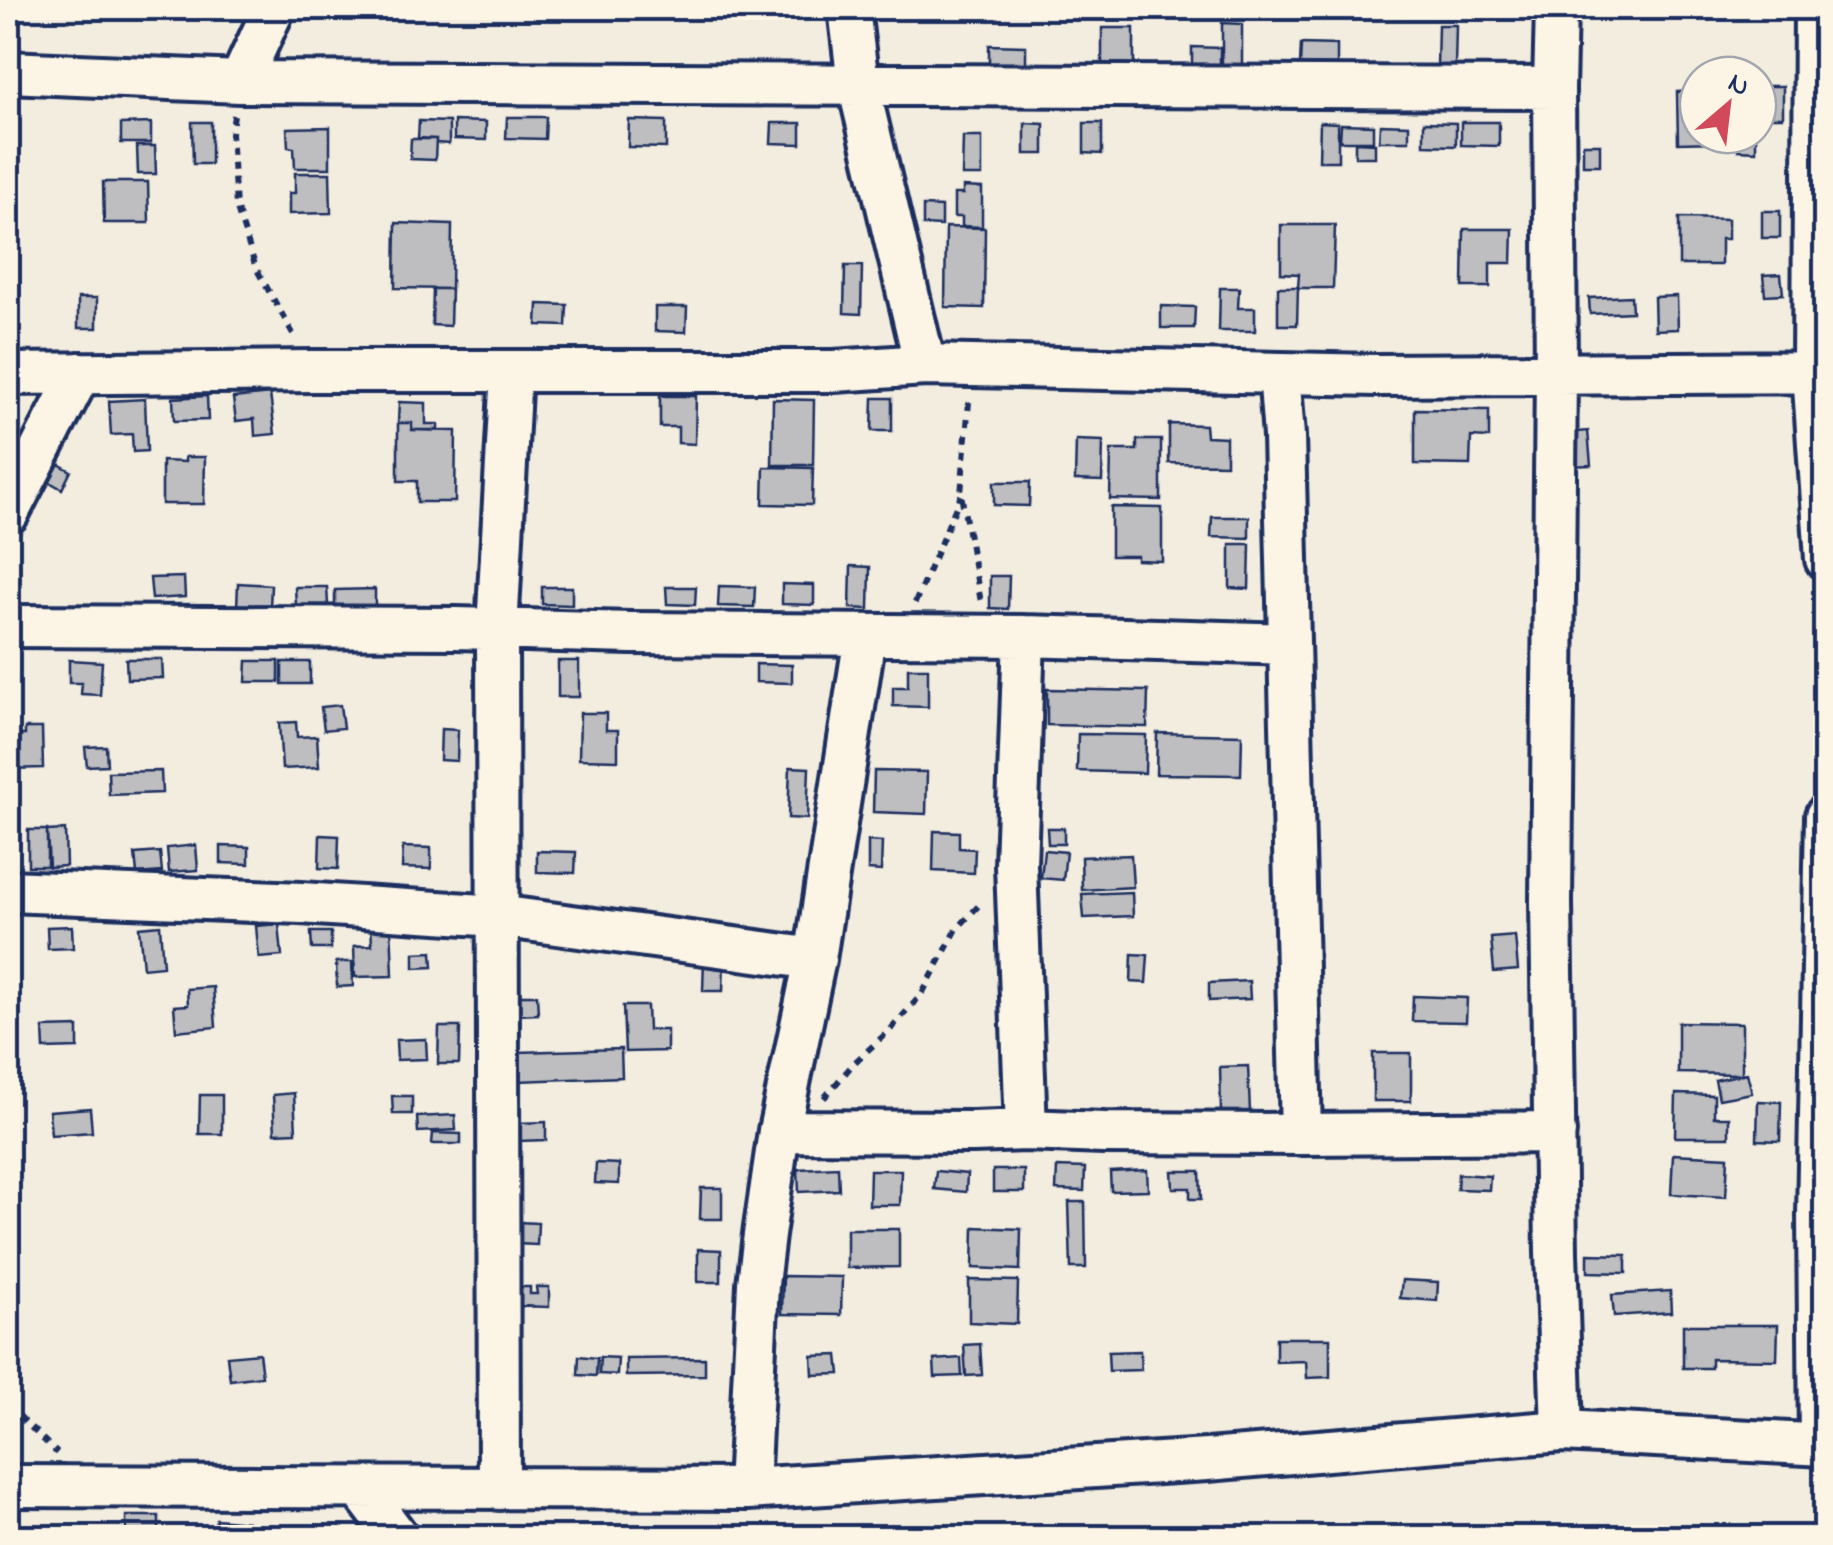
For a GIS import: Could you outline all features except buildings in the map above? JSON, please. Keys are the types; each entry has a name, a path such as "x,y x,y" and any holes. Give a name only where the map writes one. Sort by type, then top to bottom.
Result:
{"street":[{"path":"240,82 274,8"},
{"path":"849,8 858,84 926,364"},
{"path":"1556,8 1551,902 1562,1431"},
{"path":"1814,8 1826,560"},
{"path":"8,72 240,82 1554,88"},
{"path":"8,374 834,371 926,364 1376,375 1819,372"},
{"path":"499,1489 497,630 511,371"},
{"path":"8,513 80,373"},
{"path":"1279,373 1284,436 1301,1134"},
{"path":"8,626 1024,636 1289,644"},
{"path":"748,1489 758,1284 779,1132 875,636"},
{"path":"1024,636 1016,865 1026,1130"},
{"path":"8,1486 748,1489 1208,1460 1562,1431 1823,1445 1826,816"},
{"path":"8,891 302,902 498,916 815,959"},
{"path":"779,1132 1555,1132"},
{"path":"361,1489 398,1538"}],"path":[{"path":"240,82 231,134 236,206 256,268 313,370"},
{"path":"972,366 962,494 981,603 1024,636"},
{"path":"875,636 916,601 962,494"},
{"path":"779,1132 821,1102 912,1006 957,929 1016,865"},
{"path":"8,1405 90,1486"}]}
